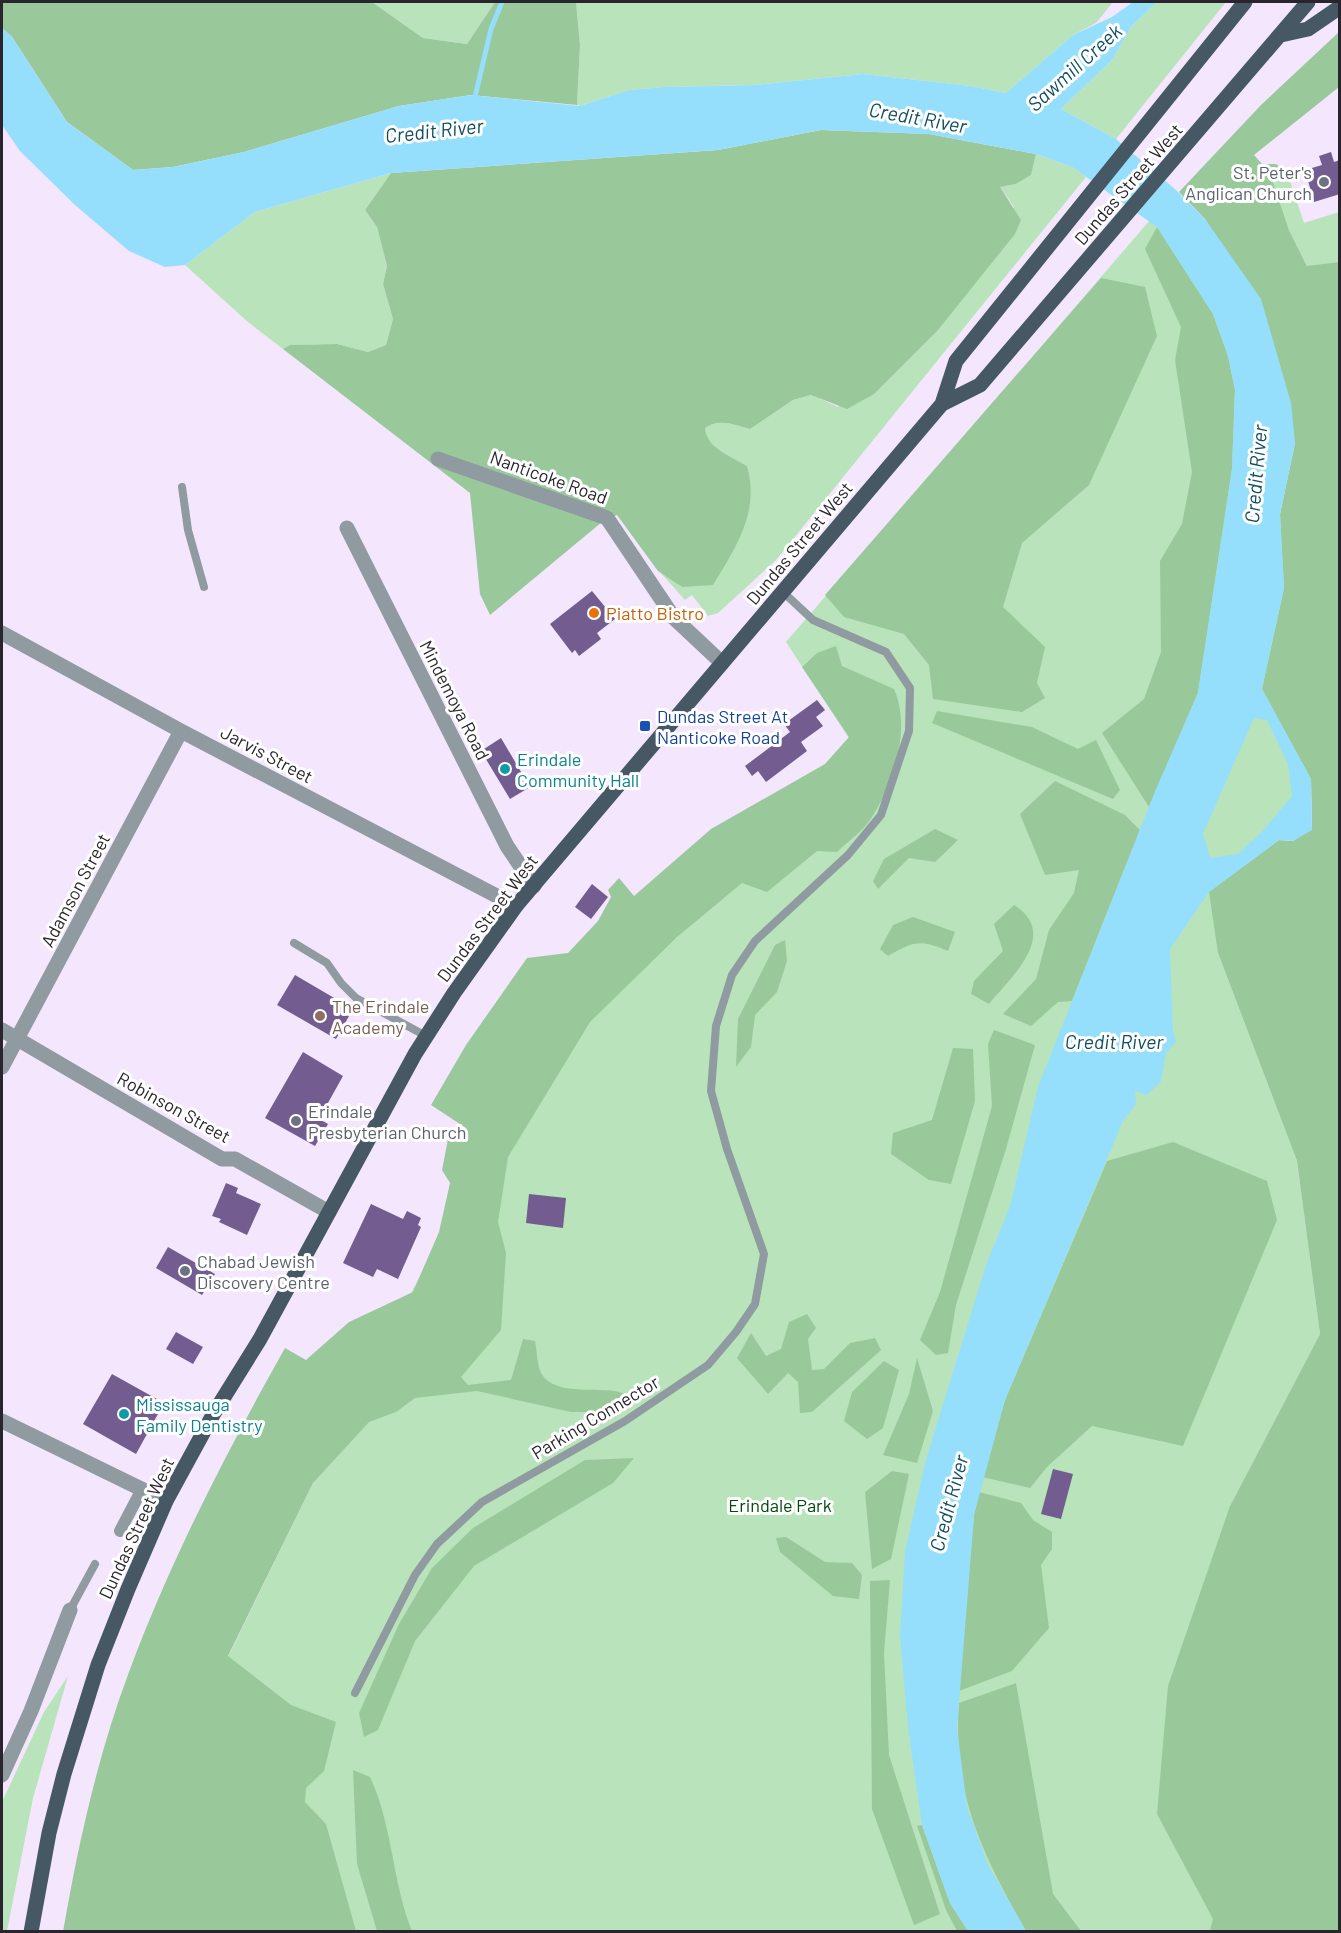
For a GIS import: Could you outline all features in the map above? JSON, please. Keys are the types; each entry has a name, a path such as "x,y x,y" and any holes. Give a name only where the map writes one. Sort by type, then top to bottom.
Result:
{"main road":[{"name":"Dundas Street West","path":"31,1932 49,1833 98,1665 166,1501 214,1413 260,1339 426,1035 516,906 942,404 956,361 1245,2"},
{"name":"Dundas Street West","path":"942,404 980,385 1308,2"},
{"path":"1281,35 1308,29 1340,7"}],"street":[{"name":"Nanticoke Road","path":"438,459 607,518 674,618 722,663"},
{"name":"Mindemoya Road","path":"347,528 507,846 534,885"},
{"name":"Jarvis Street","path":"2,633 181,731 516,906"},
{"name":"Adamson Street","path":"2,1067 181,731"},
{"name":"Robinson Street","path":"2,1030 222,1159 235,1159 329,1212"},
{"path":"2,1421 166,1501"},
{"path":"120,1531 142,1489"},
{"path":"2,1775 31,1712 70,1610"}],"lane":[{"path":"182,487 188,530 204,587"},
{"name":"Parking Connector","path":"356,1694 415,1575 437,1544 482,1502 657,1402 708,1365 753,1307 759,1289 764,1254 727,1149 711,1091 716,1026 732,975 755,941 848,855 881,815 909,731 910,687 886,652 813,620 783,592"},
{"path":"294,943 327,963 340,983 356,998 426,1035"},
{"path":"70,1610 96,1564"}],"green space":[{"path":"2,2 372,2 423,38 467,44 495,2 576,2 580,45 577,105 471,95 399,106 244,152 173,167 133,170 67,122 12,37 2,28"},
{"path":"372,2 495,2 467,44 423,38"},
{"path":"576,2 1113,2 1096,23 1073,35 1006,93 971,86 863,74 754,85 629,90 580,106 577,105 580,45"},
{"path":"1157,2 1226,2 1116,139 1061,109 1112,60 1131,27"},
{"path":"1339,32 1339,87 1254,155 1262,164 1275,164 1286,168 1270,173 1289,230 1307,266 1340,262 1339,1931 1210,1931 1213,1919 1157,1814 1168,1686 1230,1506 1320,1334 1297,1161 1218,953 1209,892 1279,840 1293,841 1312,829 1311,779 1262,689 1284,588 1280,514 1295,443 1205,219 1179,192 1261,105"},
{"path":"821,130 929,134 1036,154 1031,175 1016,184 1000,187 1021,220 1015,234 938,330 874,394 847,409 811,395 793,400 750,429 721,423 705,428 706,435 715,446 747,466 750,483 748,514 744,528 713,585 682,587 658,571 617,515 602,522 490,615 480,594 470,493 283,349 290,345 337,344 368,352 386,345 393,319 383,284 387,266 377,227 365,210 391,173 718,150"},
{"path":"1036,154 1072,167 1086,177 776,560 718,613 708,616 692,595 685,600 659,571 682,587 747,466 714,446 709,441 704,428 721,423 750,429 793,400 812,395 838,407 1014,207 1000,187 1016,184 1031,175"},
{"path":"1286,169 1304,223 1339,212 1339,329 1289,230 1270,173"},
{"path":"391,173 365,210 377,227 387,266 383,284 393,319 386,345 368,352 337,344 290,345 283,349 248,322 185,265 255,212"},
{"name":"Erindale Park","path":"1176,190 1280,514 1311,779 1218,953 1297,1161 1320,1334 1230,1506 1220,1931 233,1931 228,1657 340,1428 547,1035 862,758 786,642"},
{"path":"1157,227 1213,314 1228,356 1235,390 1232,469 1198,693 1149,807 1102,733 1144,699 1161,652 1160,561 1182,524 1192,472 1175,360 1181,327 1145,249"},
{"path":"1101,278 1145,287 1157,336 1089,485 1022,543 1003,607 1045,647 1037,683 1045,698 1022,712 933,699 929,665 904,634 844,617 825,595"},
{"path":"836,646 842,666 894,689 899,705 901,722 897,757 886,791 870,820 837,852 817,851 767,892 742,883 677,937 590,1022 508,1157 498,1222 506,1253 501,1330 461,1377 468,1385 511,1380 523,1339 535,1341 540,1370 548,1381 557,1386 580,1390 616,1391 625,1394 622,1404 604,1412 571,1412 477,1391 415,1398 396,1412 369,1422 313,1483 228,1656 291,1705 336,1722 324,1771 306,1788 305,1802 326,1824 356,1931 63,1932 90,1800 129,1672 181,1548 263,1387 285,1348 306,1360 349,1322 413,1292 439,1232 450,1183 442,1170 448,1139 466,1128 431,1105 466,1045 527,958 568,953 598,921 611,897 608,890 619,878 634,896 711,829 825,764 849,737 802,667 817,653"},
{"path":"937,711 1032,727 1078,749 1096,740 1120,790 1113,799 932,723"},
{"path":"1055,781 1125,815 1140,830 1072,1001 1058,1002 1031,1026 1003,1014 1036,979 1049,930 1074,893 1079,870 1045,875 1020,814"},
{"path":"935,829 958,840 935,862 909,858 878,889 873,881 884,859"},
{"path":"1014,905 1027,916 1033,929 1032,942 1019,968 989,1004 971,994 974,981 1003,951 994,924"},
{"path":"913,917 955,932 948,951 924,943 904,947 888,956 880,949 893,925"},
{"path":"785,940 787,961 777,992 755,1015 751,1047 736,1067 738,1019 775,945"},
{"path":"994,1030 1035,1045 1006,1149 956,1305 948,1353 936,1355 920,1340 940,1292 992,1106 988,1044"},
{"path":"953,1048 973,1049 975,1101 951,1184 929,1180 891,1154 893,1133 932,1120"},
{"path":"1173,1142 1267,1181 1277,1220 1183,1446 1092,1426 1047,1467 1030,1488 982,1477 1005,1400 1107,1161"},
{"path":"807,1314 816,1328 808,1339 812,1370 824,1369 850,1343 875,1338 881,1350 812,1412 800,1413 798,1382 788,1373 768,1394 737,1358 751,1333 766,1356 781,1349 789,1322"},
{"path":"917,1358 933,1411 917,1463 883,1455 909,1394"},
{"path":"884,1361 899,1370 883,1428 867,1439 844,1421 852,1392"},
{"path":"634,1458 613,1483 474,1566 415,1641 378,1730 364,1737 359,1713 399,1624 432,1568 473,1528 585,1460"},
{"path":"892,1471 909,1474 891,1559 872,1569 865,1492"},
{"path":"979,1492 1021,1503 1033,1520 1052,1532 1052,1549 1041,1565 1049,1628 1012,1671 959,1691 974,1515"},
{"path":"786,1537 825,1562 852,1563 862,1575 859,1599 833,1596 780,1552 776,1538"},
{"path":"890,1580 884,1653 889,1755 940,1914 914,1925 872,1809 870,1581"},
{"path":"68,1676 33,1798 7,1931 2,1931 2,1802 44,1712"},
{"path":"1016,1683 1053,1894 1081,1931 1026,1931 984,1850 966,1796 960,1767 959,1703"},
{"path":"353,1770 370,1777 378,1796 400,1893 412,1931 377,1931 357,1864"},
{"path":"922,1825 950,1903 968,1931 957,1931 946,1910 917,1826"}],"water":[{"name":"Credit River","path":"1133,2 1157,2 1131,27 1112,60 1061,109 1116,139 1176,190 1205,219 1261,299 1291,403 1295,443 1280,514 1284,588 1262,689 1311,779 1312,830 1293,841 1279,840 1209,892 1170,949 1173,1032 1176,1042 1166,1053 1161,1081 1147,1095 1135,1091 1136,1104 1123,1121 1005,1400 974,1515 957,1728 967,1807 988,1865 1026,1931 968,1931 950,1903 922,1825 908,1727 900,1635 905,1552 925,1463 986,1265 1010,1206 1038,1087 1156,789 1198,693 1232,469 1235,390 1228,356 1213,314 1157,227 1072,167 1036,154 929,134 821,130 718,150 391,173 255,212 185,265 165,267 129,251 75,205 20,151 2,125 2,28 12,37 67,122 133,170 173,167 244,152 399,106 471,95 580,106 629,90 754,85 863,74 971,86 1006,93 1073,35 1112,17","holes":["1254,718 1267,720 1288,764 1292,796 1261,833 1238,854 1210,858 1203,834"]}],"building":[{"name":"St. Peter's Anglican Church","path":"1331,152 1334,162 1340,160 1340,194 1314,202 1305,170 1322,165 1319,156"},
{"path":"592,591 615,619 597,633 601,639 579,656 575,650 572,653 550,624"},
{"path":"817,700 825,710 816,717 823,726 801,742 807,751 766,782 758,771 752,776 745,766 790,732 784,724"},
{"name":"Erindale Community Hall","path":"501,738 530,787 510,799 481,751"},
{"path":"592,884 608,897 591,919 575,907"},
{"path":"295,975 353,1009 336,1039 277,1005"},
{"path":"303,1052 343,1076 319,1119 328,1124 315,1146 265,1118"},
{"path":"226,1183 238,1188 236,1193 261,1204 247,1235 219,1222 221,1219 212,1216"},
{"path":"529,1194 566,1198 563,1228 526,1223"},
{"path":"371,1204 403,1219 407,1211 421,1218 418,1225 421,1227 398,1279 377,1269 373,1277 343,1263"},
{"name":"Chabad Jewish Discovery Centre","path":"168,1247 215,1274 202,1295 156,1268"},
{"path":"176,1332 203,1347 193,1364 166,1349"},
{"name":"Mississauga Family Dentistry","path":"112,1374 164,1403 136,1454 83,1424"},
{"path":"1053,1469 1073,1474 1061,1519 1041,1514"}],"waterway":[{"path":"474,101 491,29 502,2"}],"place":[{"name":"St. Peter's Anglican Church","path":"1324,182"},
{"name":"Piatto Bistro","path":"594,613"},
{"name":"Dundas Street At Nanticoke Road","path":"645,726"},
{"name":"Erindale Community Hall","path":"505,769"},
{"name":"The Erindale Academy","path":"320,1016"},
{"name":"Erindale Presbyterian Church","path":"296,1121"},
{"name":"Chabad Jewish Discovery Centre","path":"185,1271"},
{"name":"Mississauga Family Dentistry","path":"124,1414"}],"water label":[{"name":"Sawmill Creek","path":"1074,67"}]}
